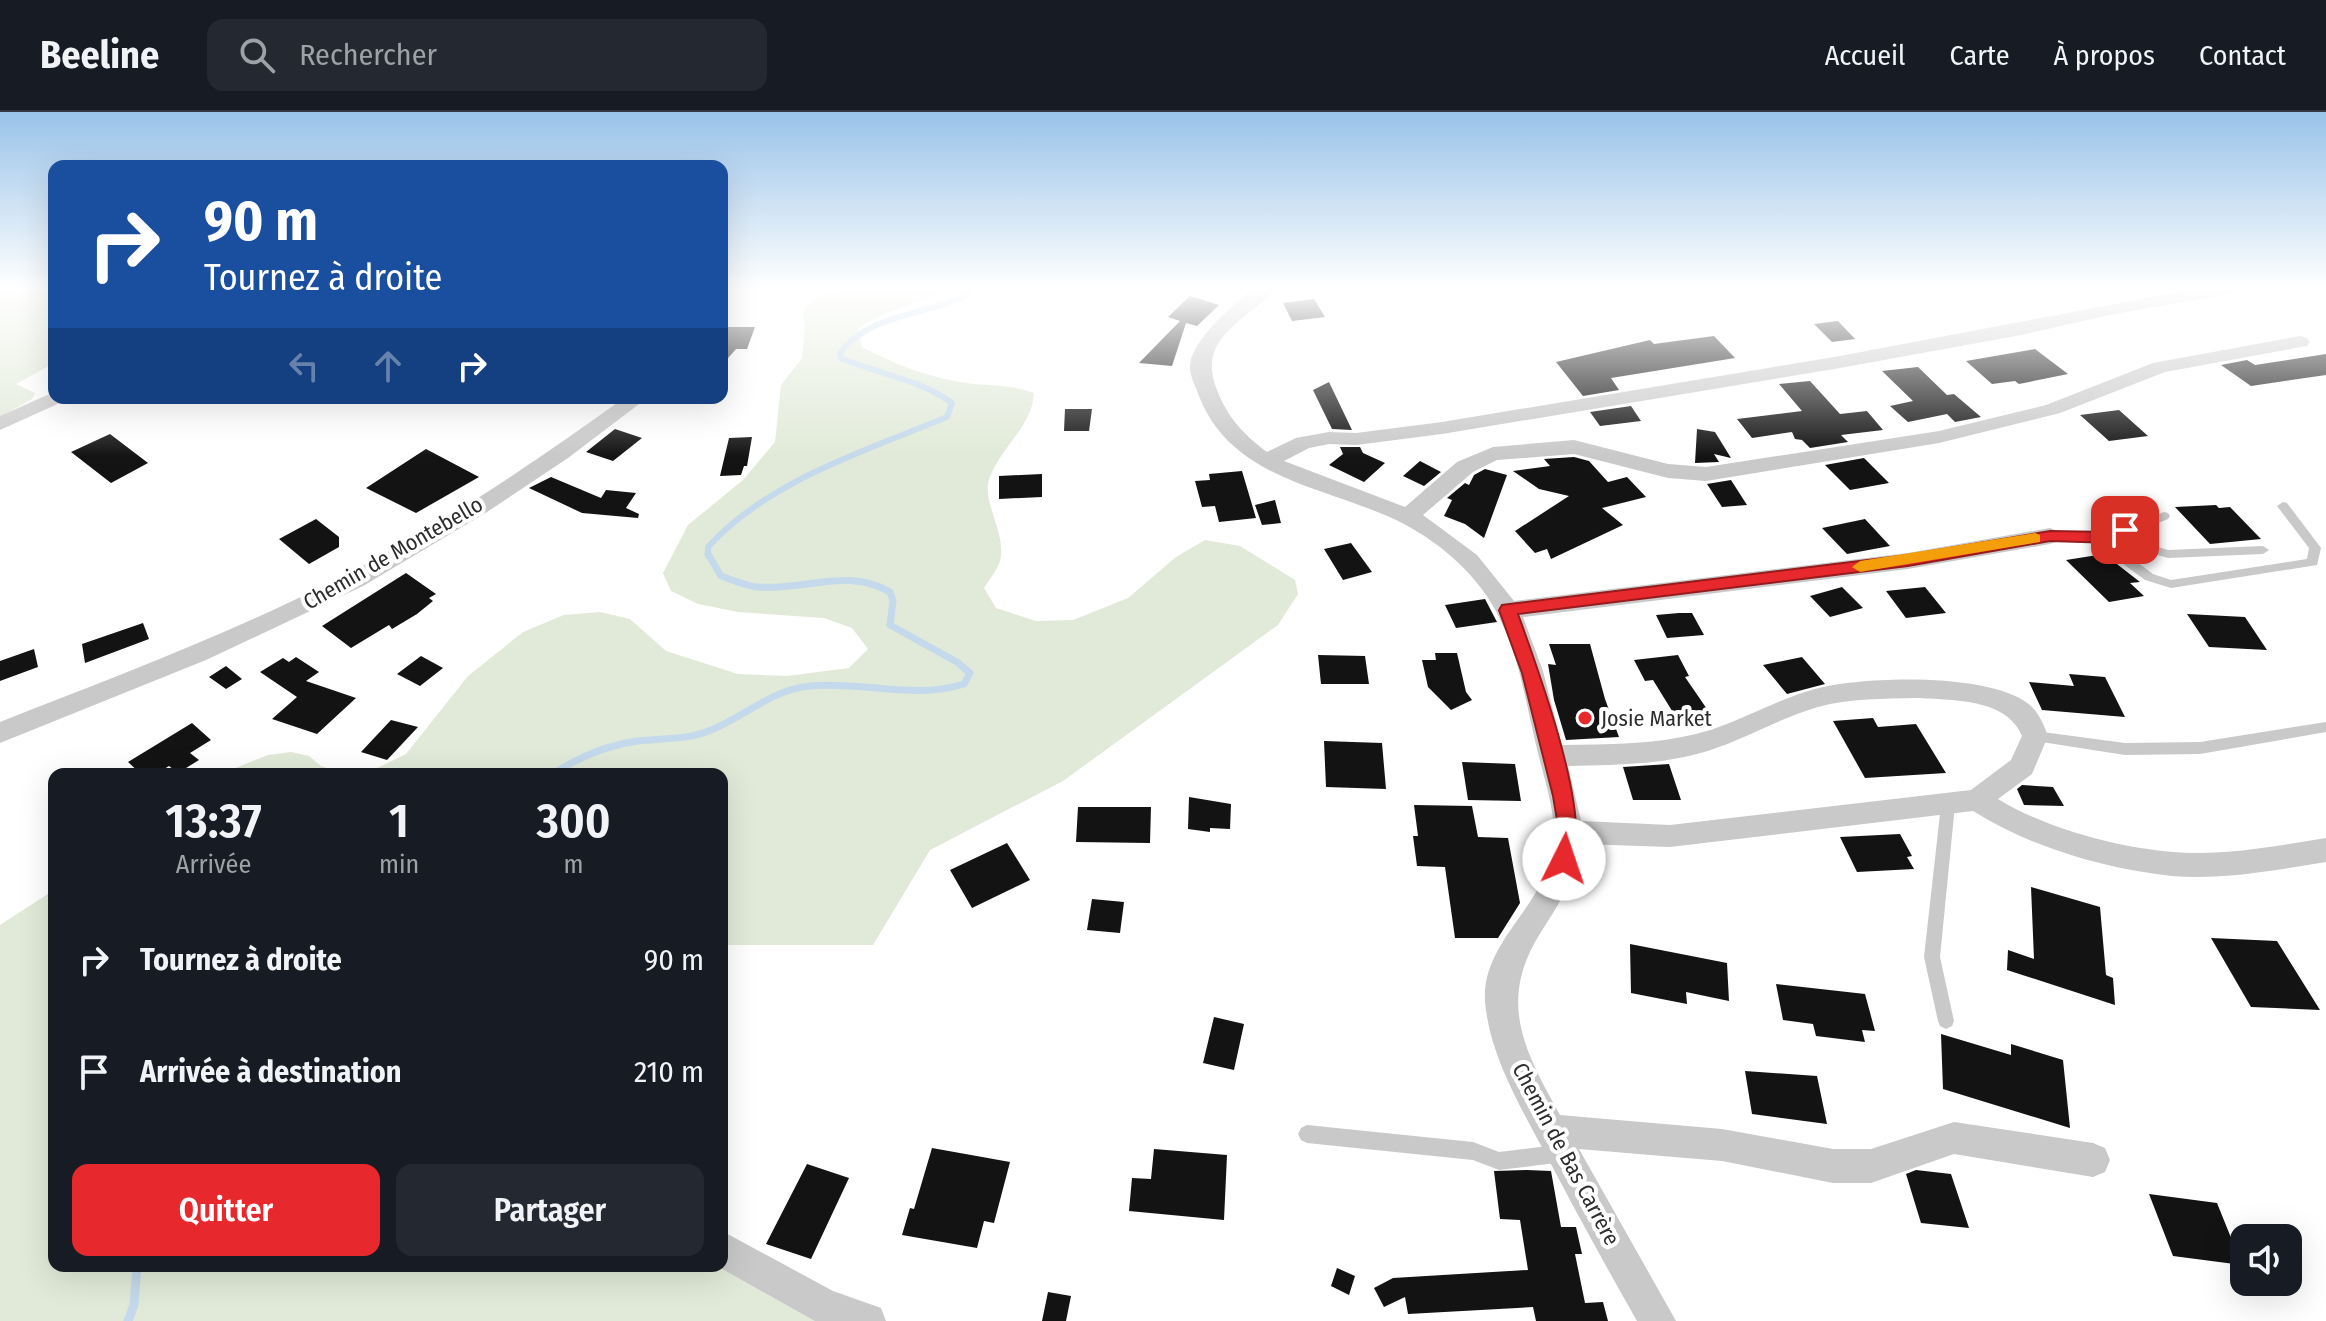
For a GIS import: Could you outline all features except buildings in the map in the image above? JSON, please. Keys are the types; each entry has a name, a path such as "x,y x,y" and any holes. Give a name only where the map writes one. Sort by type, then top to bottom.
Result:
{"street":[{"name":"Chemin de Bas Carrère","path":"1210,343 1199,364 1206,393 1222,427 1243,448 1264,462 1407,517 1464,554 1508,610 1531,673 1569,832 1556,880 1512,952 1501,999 1517,1066 1556,1142 1658,1321"},
{"path":"1264,462 1303,443 1329,438 1356,439 1442,428 1942,343"},
{"path":"1407,517 1465,467 1493,454 1574,447 1668,471 1706,474 1939,437 2053,409 2160,367 2292,343"},
{"path":"0,424 48,401"},
{"name":"Chemin de Montebello","path":"0,733 314,601 373,570 520,480 628,404"},
{"path":"1442,428 1493,454"},
{"path":"1508,610 1908,561 2050,536"},
{"path":"1551,756 1658,753 1700,744 1814,698 1842,691 1891,689 1958,693 2002,702 2016,707 2028,718 2035,736 2022,767 1977,800 1670,836 1569,832"},
{"path":"1977,800 2017,825 2102,851 2173,864 2257,861 2326,850"},
{"path":"1556,1142 1722,1145 1833,1166 1871,1166 1954,1138 2093,1160"},
{"path":"728,1252 825,1307 868,1321"}],"lane":[{"path":"2095,537 2149,577 2171,584 2313,562 2315,548 2283,506"},
{"path":"2113,537 2164,516"},
{"path":"2050,536 2113,537 2168,554 2263,550"},
{"path":"2035,736 2125,749 2200,748 2326,727"},
{"path":"1946,1021 1932,957 1948,805"},
{"path":"1307,1134 1473,1151 1499,1161 1556,1142"}],"green space":[{"path":"0,343 48,343 48,366 16,384 35,393 32,399 0,417"},
{"path":"803,343 861,343 862,347 902,366 930,375 1034,393 1028,416 989,480 989,498 1001,551 999,564 984,588 996,608 1036,621 1073,620 1128,598 1176,557 1205,540 1240,546 1295,580 1298,594 1278,625 1063,781 930,850 873,945 728,945 728,768 377,768 406,754 468,676 523,632 564,615 600,612 630,619 666,651 738,674 787,676 849,668 868,649 852,628 824,618 738,612 698,604 671,591 663,573 688,525 743,480 775,442 781,385 802,358"},
{"path":"291,752 309,756 327,768 235,768 268,755"},
{"path":"48,894 48,1272 728,1272 728,1269 830,1321 0,1321 0,925"}],"waterway":[{"path":"708,554 708,547 732,524 789,485 851,455 947,417 952,403 939,395 912,382 841,358 840,353 850,343"},
{"path":"564,768 615,745 702,733 797,688 830,685 926,690 964,684 970,673 957,662 890,625 893,601 890,592 874,585 842,580 775,587 753,586 721,576 708,554"},
{"path":"128,1321 134,1305 137,1272"}],"slow traffic":[{"path":"1860,567 2035,539"}],"place":[{"name":"Josie Market","path":"1585,718"}],"route":[{"path":"1564,859 1569,832 1563,796 1531,673 1508,610 1908,561 2050,536 2113,537 2125,530"}]}
